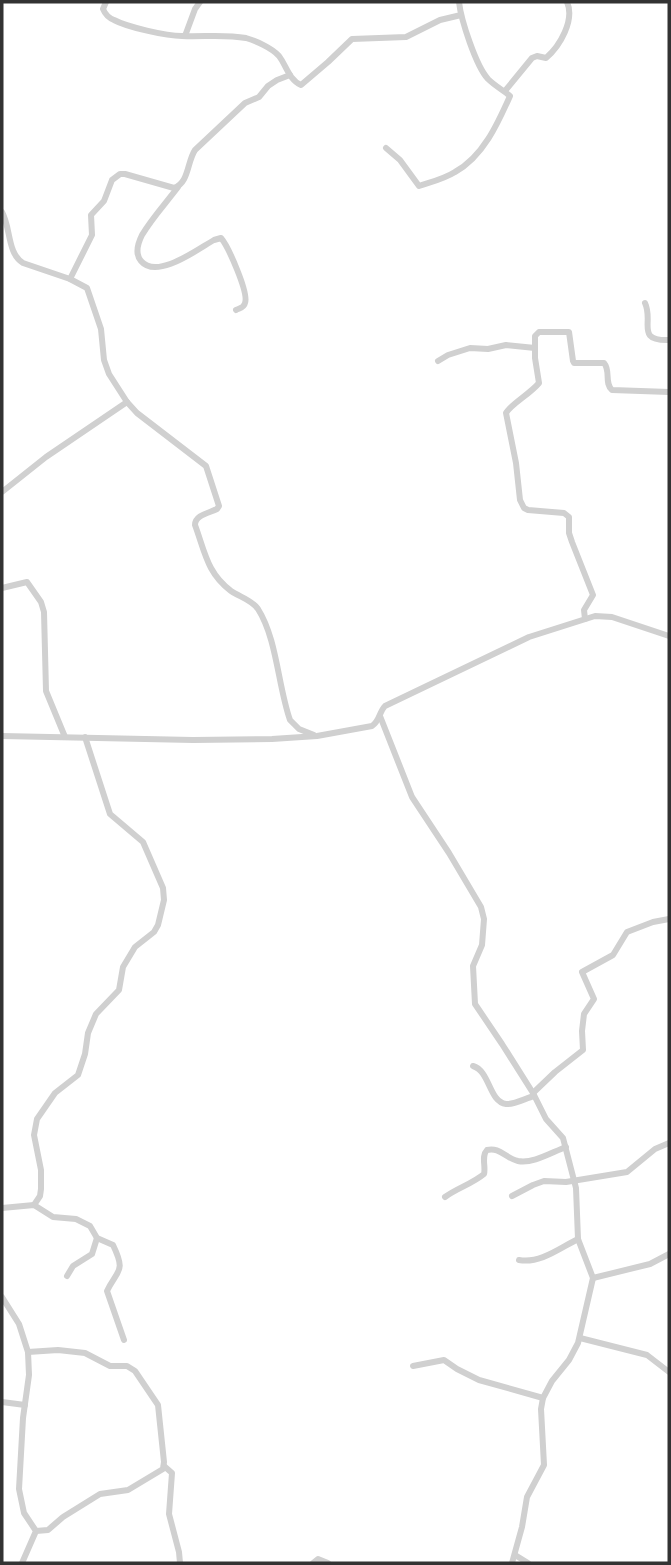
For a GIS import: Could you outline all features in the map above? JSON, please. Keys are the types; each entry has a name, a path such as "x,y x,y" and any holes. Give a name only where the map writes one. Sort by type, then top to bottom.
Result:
{"street":[{"path":"106,2 103,10 113,20 139,28 185,36 222,35 251,40 277,54 298,85 304,84 352,39 406,37 440,20 461,15"},
{"path":"185,36 200,2"},
{"path":"386,148 400,160 417,185 432,182 454,173 471,160 498,122 510,96 491,81 482,69 461,15 459,2"},
{"path":"505,91 532,58 546,58 560,43 570,10 567,2"},
{"path":"236,310 246,301 243,285 228,247 220,238 159,268 142,263 138,248 142,237 181,184 192,153 245,103 261,95 277,80 290,75"},
{"path":"70,279 92,235 91,215 104,201 116,176 125,174 174,188 181,184"},
{"path":"2,212 18,260 84,285 90,292 102,334 106,367 127,402 209,470 219,506 195,521 211,570 231,591 257,607 270,640 290,720 299,729 317,736"},
{"path":"645,303 648,307 647,324 650,335 657,340 669,340"},
{"path":"585,620 584,610 593,595 572,542 569,517 566,513 524,508 520,500 506,413 539,383 536,333 566,331 570,334 574,363 604,363 608,385 612,390 669,392"},
{"path":"438,361 470,348 488,349 506,345 535,348"},
{"path":"2,492 46,457 127,402"},
{"path":"2,588 27,582 41,602 44,612 46,691 65,737"},
{"path":"2,736 193,740 317,736 372,726 385,706 529,637 595,616 612,617 669,636"},
{"path":"380,716 412,797 481,907 484,919 482,945 473,966 475,1004 546,1119 563,1138 575,1181 578,1239 593,1278 580,1338 569,1360 552,1381 543,1398 541,1409 544,1465 527,1497 512,1563"},
{"path":"34,1205 41,1189 41,1170 34,1135 37,1119 55,1093 78,1075 88,1033 96,1014 119,990 123,967 135,947 154,932 163,900 163,888 143,842 118,822 107,808 85,737"},
{"path":"473,1066 479,1068 494,1096 504,1104 533,1095 551,1075 583,1050 584,1014 594,999 582,972 613,956 627,932 669,919"},
{"path":"512,1196 544,1181 575,1181 627,1172 655,1149 669,1143"},
{"path":"445,1197 484,1174 484,1154 487,1150 496,1149 511,1159 525,1161 566,1147"},
{"path":"2,1208 34,1205 50,1216 73,1218 90,1226 97,1238 113,1245 120,1270 107,1291 124,1340"},
{"path":"67,1276 72,1266 92,1254 97,1238"},
{"path":"519,1259 536,1260 578,1239"},
{"path":"593,1278 650,1264 669,1254"},
{"path":"2,1297 19,1324 28,1352 29,1375 20,1495 24,1513 36,1531"},
{"path":"580,1338 642,1353 669,1372"},
{"path":"28,1352 58,1350 85,1353 110,1366 127,1366 135,1371 158,1405 164,1466 133,1488 100,1494 62,1517 48,1530 36,1531"},
{"path":"413,1366 444,1360 480,1380 543,1398"},
{"path":"2,1402 25,1405"},
{"path":"164,1466 172,1473 169,1514 180,1563"},
{"path":"22,1563 36,1531"},
{"path":"514,1555 528,1563"},
{"path":"313,1563 318,1559 328,1563"}]}
